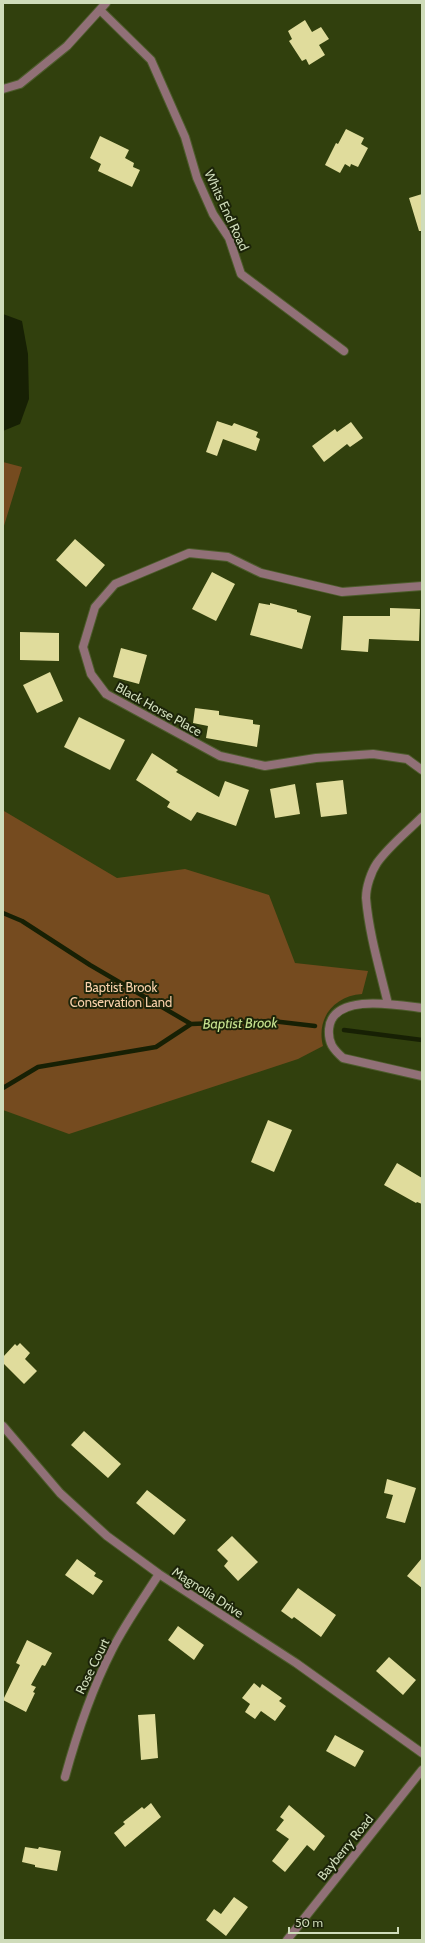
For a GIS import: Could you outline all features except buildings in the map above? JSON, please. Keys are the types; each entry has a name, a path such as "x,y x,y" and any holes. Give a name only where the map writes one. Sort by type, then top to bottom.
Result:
{"street":[{"path":"3,89 20,84 67,46 106,3"},
{"name":"Whits End Road","path":"100,10 151,60 185,137 197,178 213,214 229,238 241,274 344,351"},
{"name":"Black Horse Place","path":"422,586 342,592 261,573 228,557 189,553 114,584 95,608 83,648 91,674 106,694 220,756 265,766 316,758 373,754 407,759 422,770"},
{"path":"388,1004 374,944 366,897 369,880 376,864 422,817"},
{"path":"422,1008 388,1004 345,1007 336,1013 330,1024 328,1039 333,1050 343,1058 422,1076"},
{"name":"Magnolia Drive","path":"3,1426 60,1493 107,1536 159,1574 296,1663 422,1753"},
{"name":"Rose Court","path":"65,1777 87,1703 112,1648 159,1574"},
{"name":"Bayberry Road","path":"287,1940 422,1770"}],"green space":[{"path":"3,462 22,467 3,529"},
{"name":"Baptist Brook Conservation Land","path":"3,808 4,811 117,878 185,869 269,895 295,963 368,971 362,994 343,999 329,1010 322,1026 323,1046 298,1059 69,1134 3,1110"}],"shaded area":[{"path":"3,314 22,321 28,354 29,399 20,424 3,431"}],"waterway":[{"name":"Baptist Brook","path":"3,913 22,921 90,965 191,1024 272,1021 315,1026"},
{"path":"3,1088 38,1067 156,1047 191,1024"},
{"name":"Baptist Brook","path":"344,1030 422,1040"}]}
